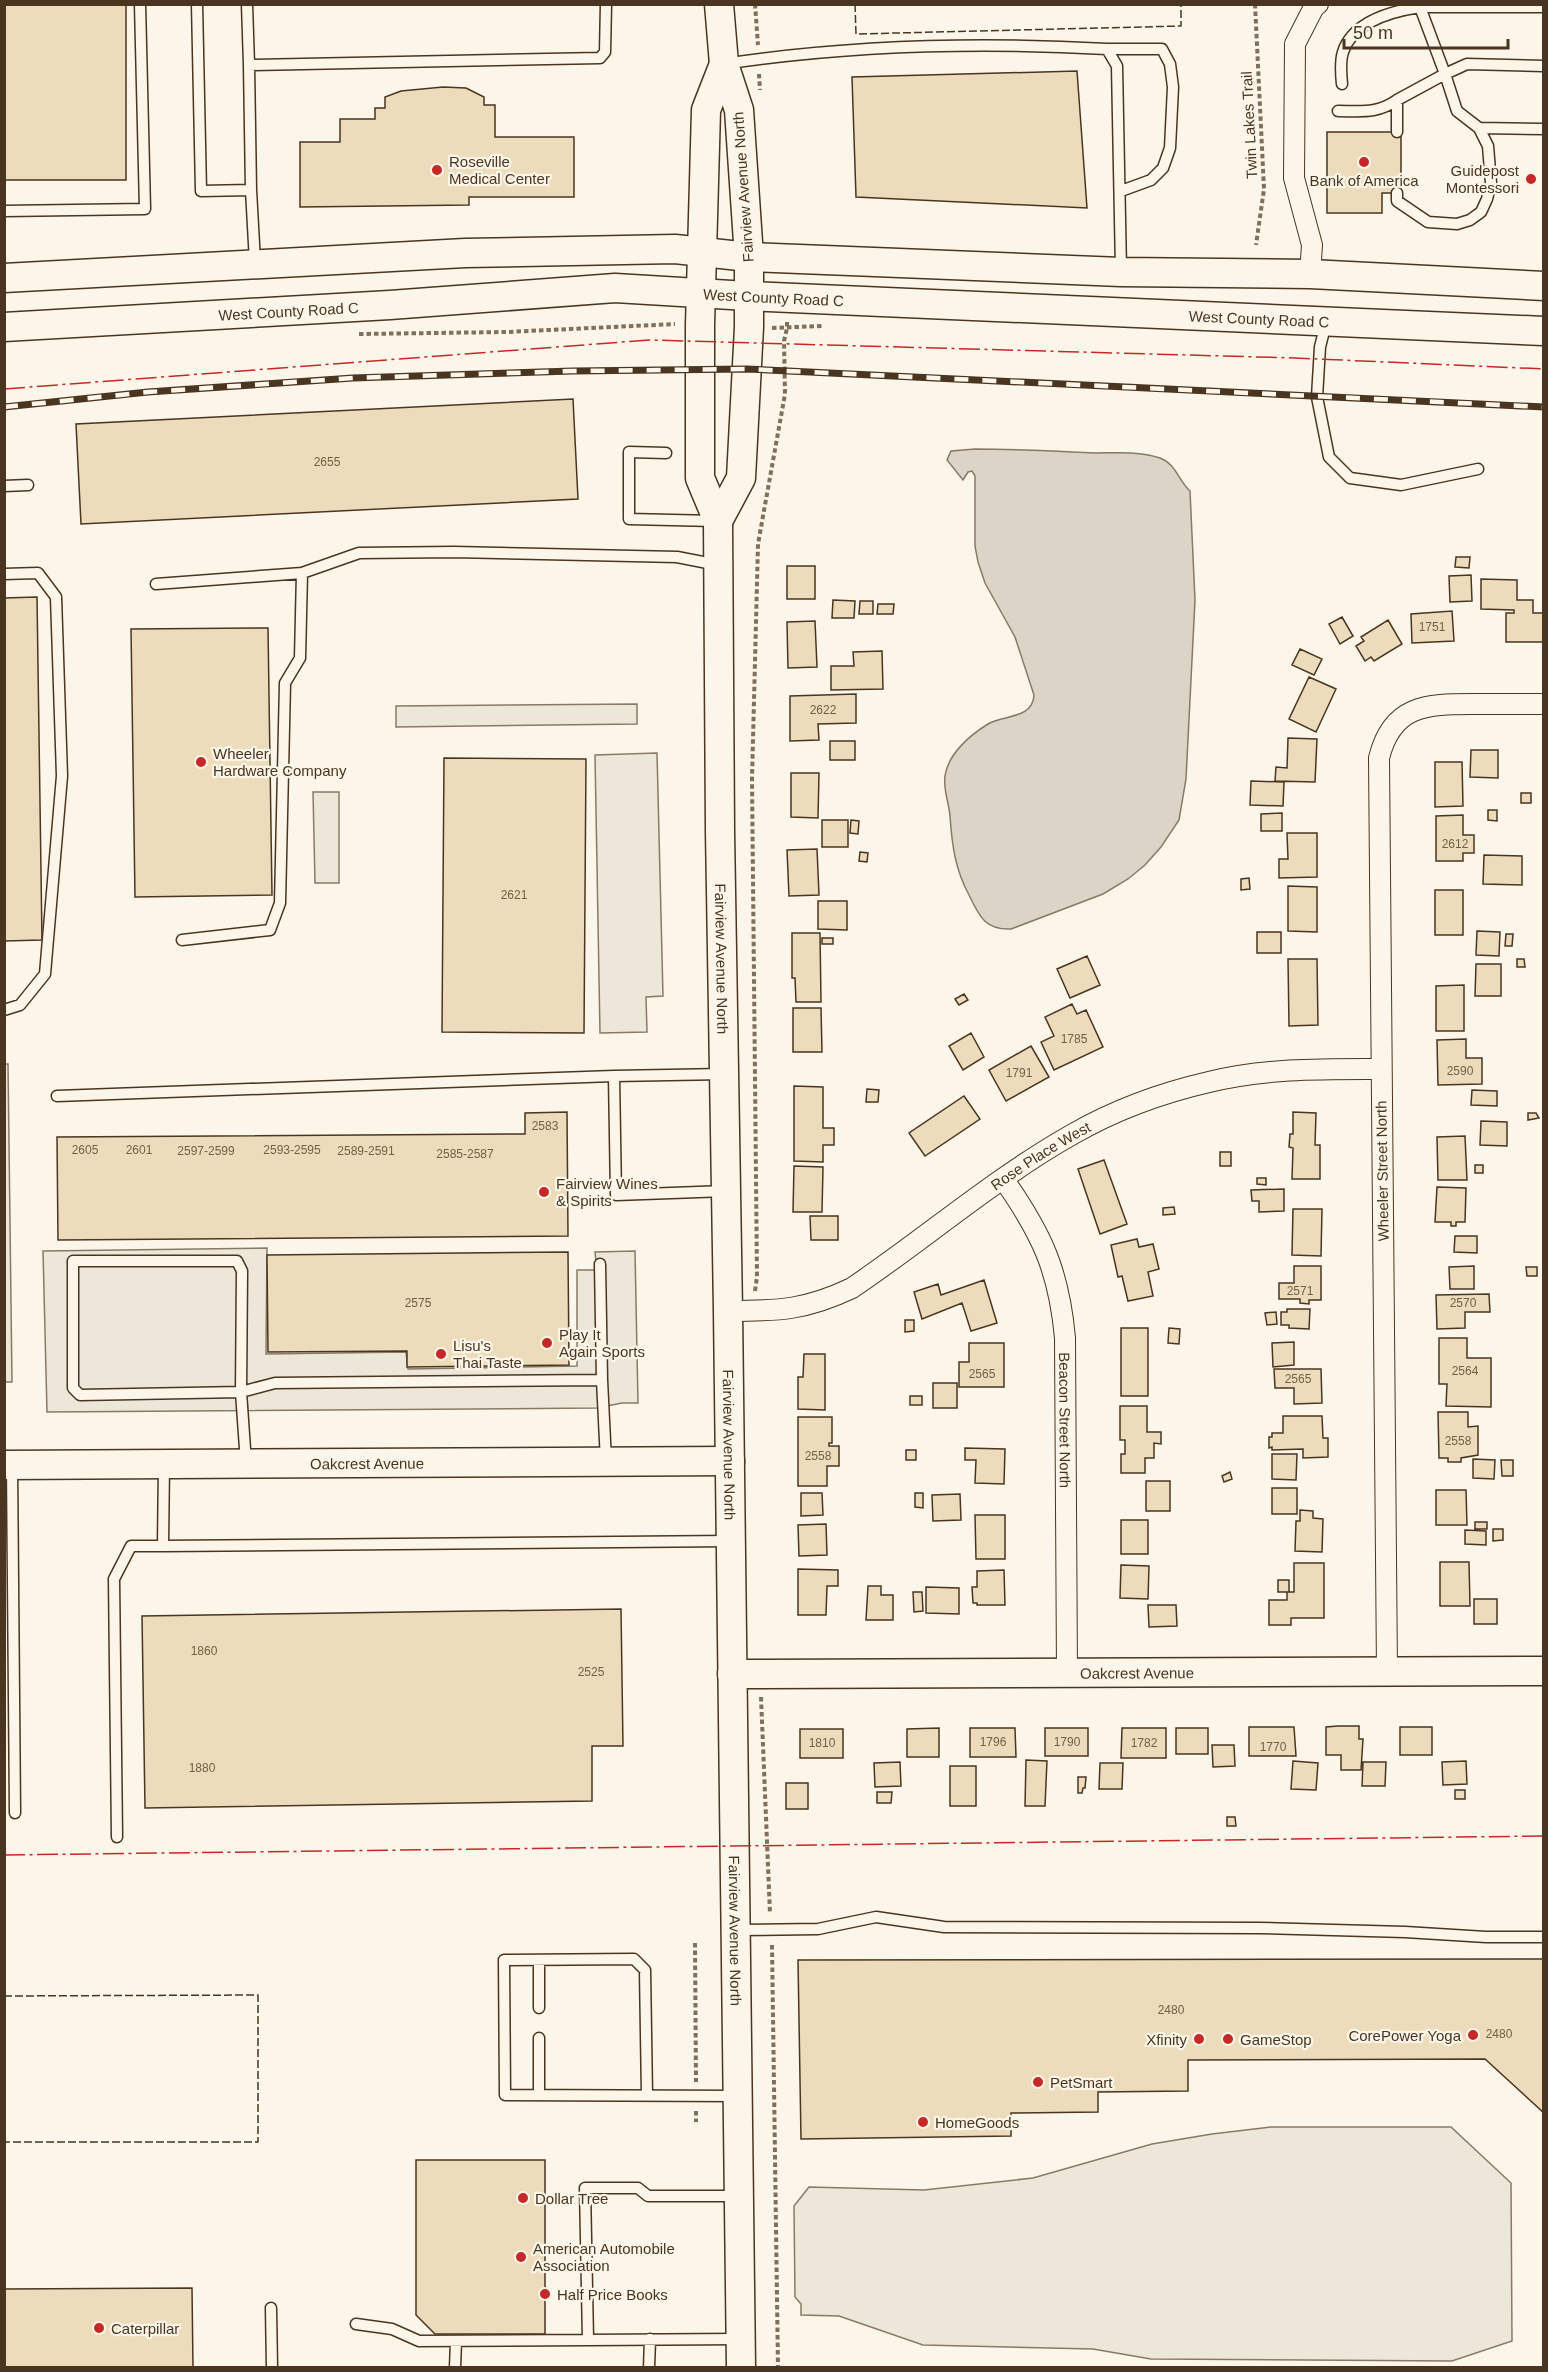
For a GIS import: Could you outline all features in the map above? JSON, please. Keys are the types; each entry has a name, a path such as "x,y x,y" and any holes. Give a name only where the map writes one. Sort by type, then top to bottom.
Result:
{"street":[{"name":"Fairview Avenue North","path":"718,521 741,478 747,369 748,296 748,257 739,110 724,64 719,4"},
{"path":"1310,274 1312,245 1294,178 1295,44 1314,7 1318,4"},
{"name":"Fairview Avenue North","path":"724,64 706,110 701,292 700,478 718,521 741,2367"},
{"path":"4,278 465,253 675,249 748,257 1121,272 1310,274 1544,286"},
{"name":"West County Road C","path":"4,327 390,305 615,288 748,296 1544,331"},
{"name":"Wheeler Street North","path":"1387,1671 1379,758 1383,742 1392,726 1405,715 1420,707 1438,704 1544,704"},
{"name":"Rose Place West","path":"728,1311 799,1308 827,1300 862,1281 1072,1134 1111,1114 1160,1095 1211,1081 1263,1072 1381,1069"},
{"name":"Beacon Street North","path":"1004,1180 1039,1234 1053,1268 1062,1303 1065,1338 1068,1673"},
{"name":"Oakcrest Avenue","path":"8,1465 730,1461"},
{"name":"Oakcrest Avenue","path":"732,1674 1544,1671"}],"lane":[{"path":"4,211 145,210 140,4"},
{"path":"197,4 201,191 251,190"},
{"path":"247,4 255,264"},
{"path":"249,65 600,58 605,52 606,4"},
{"path":"1397,193 1398,201 1428,222 1456,224 1470,220 1481,212 1491,183 1488,146 1479,128 1457,111 1420,6"},
{"path":"1342,84 1343,52 1354,34 1378,18 1396,10 1420,6 1544,7"},
{"path":"724,64 791,54 880,48 1047,46 1162,49 1170,64 1173,87 1170,148 1163,168 1151,180 1121,191"},
{"path":"1107,49 1118,66 1121,272"},
{"path":"1338,111 1384,108 1467,64 1544,66"},
{"path":"1398,100 1398,132"},
{"path":"1479,128 1544,129"},
{"path":"1326,322 1320,346 1317,397 1329,457 1350,478 1401,485 1478,469"},
{"path":"666,453 629,452 629,519 718,521"},
{"path":"4,486 28,485"},
{"path":"156,584 302,573 359,553 454,552 677,557 718,565"},
{"path":"4,574 38,573 56,597 62,776 45,974 20,1005 4,1010"},
{"path":"182,940 270,930 280,903 285,684 300,658 302,573"},
{"path":"57,1096 724,1074"},
{"path":"614,1076 616,1195 726,1191"},
{"path":"246,1464 241,1392 242,1271 237,1261 73,1261 73,1388 80,1395 241,1392 275,1383 602,1380"},
{"path":"600,1264 606,1462"},
{"path":"163,1546 164,1464"},
{"path":"8,1465 15,1813"},
{"path":"117,1837 114,1579 131,1546 730,1541"},
{"path":"735,1930 818,1929 876,1917 944,1927 1270,1929 1544,1937"},
{"path":"647,2096 645,1970 641,1964 634,1959 504,1960 506,2095 539,2094 647,2096 737,2096"},
{"path":"539,1960 539,2008"},
{"path":"539,2038 539,2094"},
{"path":"588,2340 585,2188 638,2188 648,2196 739,2196"},
{"path":"271,2308 272,2367"},
{"path":"356,2324 392,2329 419,2342 741,2338"},
{"path":"649,2367 650,2339"},
{"path":"455,2367 456,2341"}],"path":[{"name":"Twin Lakes Trail","path":"1255,4 1264,189 1256,245"},
{"path":"695,1943 696,2122"}],"shaded area":[{"path":"975,449 1145,454 1160,458 1170,464 1190,491 1195,600 1186,779 1179,820 1161,847 1128,879 1103,894 1011,929 995,927 984,920 964,885 955,857 945,786 945,776 950,760 961,746 988,724 1023,712 1032,703 1034,695 1015,637 985,583 978,562 975,546 975,476 972,471 968,472 963,480 947,460 951,451"},
{"path":"637,704 637,724 396,727 396,706"},
{"path":"657,753 663,996 646,997 647,1032 600,1033 595,755"},
{"path":"313,792 339,792 339,883 315,883"},
{"path":"5,1064 8,1064 12,1382 5,1382"},
{"path":"267,1248 266,1354 406,1352 408,1369 577,1366 577,1270 597,1270 595,1252 635,1251 638,1403 622,1403 597,1408 47,1412 43,1251"},
{"path":"1271,2127 1451,2127 1511,2183 1512,2341 1452,2361 1151,2359 1093,2349 923,2345 839,2316 801,2315 801,2304 795,2297 794,2206 809,2187 924,2190 1033,2178 1152,2144"}],"building":[{"path":"4,4 126,4 126,180 4,180"},
{"path":"1077,71 1087,208 856,197 852,77"},
{"name":"Roseville Medical Center","path":"443,87 466,88 484,97 484,105 495,105 495,137 574,137 574,197 469,197 469,205 300,207 300,142 340,142 340,119 375,119 375,108 385,108 385,97 401,91"},
{"name":"Bank of America","path":"1327,132 1401,132 1401,193 1382,193 1382,213 1327,213"},
{"path":"573,399 578,499 81,524 76,424"},
{"path":"1456,557 1470,557 1469,568 1455,567"},
{"path":"787,566 815,566 815,599 787,599"},
{"path":"1471,575 1472,601 1450,602 1449,576"},
{"path":"1481,579 1517,580 1517,600 1533,600 1533,613 1544,613 1544,642 1506,642 1506,613 1514,613 1514,610 1481,609"},
{"path":"37,597 42,940 4,941 4,598"},
{"path":"833,600 855,601 854,618 832,618"},
{"path":"860,601 873,601 873,614 859,614"},
{"path":"878,604 894,604 893,614 877,614"},
{"path":"1452,611 1454,641 1412,643 1411,614"},
{"path":"1342,617 1353,636 1340,644 1329,624"},
{"path":"1388,620 1402,644 1374,661 1371,657 1365,661 1356,646 1364,641 1361,637"},
{"path":"815,621 817,667 788,668 787,622"},
{"name":"Wheeler Hardware Company","path":"268,628 272,895 135,897 131,629"},
{"path":"1300,649 1322,659 1314,675 1292,665"},
{"path":"882,651 883,689 831,690 831,666 854,666 853,652"},
{"path":"1309,677 1336,689 1316,732 1289,719"},
{"path":"856,694 856,723 818,724 819,740 790,741 790,696"},
{"path":"1288,738 1317,739 1315,782 1275,781 1276,767 1287,768"},
{"path":"830,741 855,741 855,760 830,760"},
{"path":"1471,750 1498,750 1498,778 1470,777"},
{"path":"444,758 586,759 584,1033 442,1032"},
{"path":"1435,762 1462,762 1463,806 1435,807"},
{"path":"791,773 819,773 818,818 791,817"},
{"path":"1251,781 1284,782 1283,806 1250,805"},
{"path":"1521,793 1531,793 1531,803 1521,803"},
{"path":"1488,810 1497,810 1497,821 1488,820"},
{"path":"1282,813 1282,831 1261,831 1261,814"},
{"path":"1463,815 1463,835 1474,835 1474,853 1463,853 1463,861 1436,861 1436,816"},
{"path":"822,820 848,820 848,847 822,847"},
{"path":"851,820 859,821 858,834 850,833"},
{"path":"1287,833 1317,833 1317,877 1279,878 1279,859 1288,859"},
{"path":"817,849 819,895 789,896 787,850"},
{"path":"860,852 868,853 867,862 859,861"},
{"path":"1484,855 1522,856 1522,885 1483,884"},
{"path":"1249,878 1250,889 1241,890 1241,879"},
{"path":"1288,886 1317,887 1317,932 1288,931"},
{"path":"1435,890 1463,890 1463,935 1435,935"},
{"path":"818,901 847,901 847,930 818,929"},
{"path":"1477,931 1500,932 1499,956 1476,955"},
{"path":"1257,932 1281,932 1281,953 1257,953"},
{"path":"792,933 820,933 821,1002 796,1002 795,978 792,978"},
{"path":"1506,934 1513,934 1512,946 1505,946"},
{"path":"822,938 833,938 833,944 822,944"},
{"path":"1087,956 1100,985 1070,998 1057,969"},
{"path":"1288,959 1317,959 1318,1025 1289,1026"},
{"path":"1517,959 1524,959 1525,967 1517,967"},
{"path":"1476,964 1501,964 1501,996 1475,996"},
{"path":"1464,985 1464,1031 1436,1031 1436,986"},
{"path":"964,994 968,1000 959,1005 955,999"},
{"path":"1072,1004 1077,1014 1086,1010 1103,1047 1054,1070 1041,1042 1054,1036 1045,1017"},
{"path":"793,1008 821,1008 822,1052 793,1052"},
{"path":"971,1033 984,1057 963,1070 949,1046"},
{"path":"1466,1039 1466,1058 1482,1058 1482,1084 1438,1085 1437,1040"},
{"path":"1031,1046 1049,1077 1006,1101 989,1070"},
{"path":"794,1086 823,1087 823,1128 834,1128 834,1145 823,1145 823,1162 794,1161"},
{"path":"867,1089 879,1090 878,1102 866,1102"},
{"path":"1472,1090 1497,1091 1497,1106 1471,1105"},
{"path":"964,1096 980,1119 925,1156 909,1133"},
{"path":"567,1112 568,1236 58,1240 57,1137 525,1134 525,1113"},
{"path":"1293,1112 1316,1113 1315,1145 1320,1145 1320,1179 1292,1179 1293,1148 1289,1147 1290,1134 1293,1134"},
{"path":"1528,1113 1536,1113 1539,1118 1528,1120"},
{"path":"1481,1121 1507,1122 1507,1146 1480,1145"},
{"path":"1465,1136 1467,1180 1438,1180 1437,1137"},
{"path":"1220,1152 1231,1152 1231,1166 1220,1166"},
{"path":"1104,1160 1127,1224 1100,1234 1078,1169"},
{"path":"1475,1165 1483,1165 1483,1173 1475,1173"},
{"path":"794,1166 823,1167 822,1212 793,1212"},
{"path":"1257,1178 1266,1178 1266,1185 1257,1184"},
{"path":"1437,1187 1466,1188 1465,1222 1456,1222 1456,1226 1451,1226 1451,1222 1435,1222"},
{"path":"1284,1189 1284,1211 1259,1212 1259,1201 1252,1201 1251,1190"},
{"path":"1174,1207 1175,1214 1163,1215 1163,1208"},
{"path":"1293,1209 1322,1209 1321,1256 1292,1255"},
{"path":"810,1216 838,1216 838,1240 811,1240"},
{"path":"1455,1236 1477,1236 1477,1253 1454,1252"},
{"path":"1137,1239 1139,1247 1153,1244 1159,1269 1148,1272 1153,1296 1128,1301 1122,1276 1118,1277 1111,1245"},
{"path":"568,1252 569,1365 407,1367 407,1351 268,1352 267,1255"},
{"path":"1294,1266 1321,1266 1321,1300 1309,1300 1309,1304 1300,1303 1300,1299 1279,1299 1279,1283 1294,1283"},
{"path":"1474,1266 1474,1289 1450,1289 1449,1267"},
{"path":"1526,1267 1537,1267 1537,1276 1527,1276"},
{"path":"984,1280 997,1323 971,1331 962,1303 922,1319 914,1292 938,1284 941,1295"},
{"path":"1489,1294 1490,1312 1465,1312 1465,1328 1437,1329 1436,1295"},
{"path":"1287,1309 1310,1309 1309,1329 1289,1328 1289,1325 1281,1325 1281,1312 1287,1312"},
{"path":"1276,1312 1277,1324 1267,1325 1265,1313"},
{"path":"905,1320 914,1320 914,1331 905,1332"},
{"path":"1121,1328 1148,1328 1148,1396 1121,1396"},
{"path":"1169,1328 1180,1329 1179,1344 1168,1343"},
{"path":"1439,1338 1467,1338 1467,1358 1491,1358 1491,1407 1446,1406 1447,1384 1439,1384"},
{"path":"1294,1342 1294,1365 1273,1367 1272,1343"},
{"path":"969,1343 1004,1343 1004,1387 959,1387 959,1362 969,1362"},
{"path":"804,1354 825,1354 825,1410 798,1409 798,1377 803,1377"},
{"path":"1274,1369 1321,1369 1322,1403 1294,1404 1294,1388 1275,1388"},
{"path":"933,1383 957,1383 957,1408 933,1408"},
{"path":"910,1396 922,1396 922,1405 910,1405"},
{"path":"1120,1406 1147,1406 1147,1432 1161,1432 1161,1444 1154,1443 1154,1458 1145,1458 1145,1473 1121,1473 1121,1454 1125,1454 1125,1440 1120,1440"},
{"path":"1438,1412 1468,1412 1468,1427 1478,1426 1478,1455 1461,1458 1461,1462 1448,1462 1448,1458 1439,1458"},
{"path":"1283,1416 1322,1416 1323,1438 1328,1438 1328,1457 1303,1458 1303,1449 1272,1450 1272,1447 1269,1448 1269,1437 1272,1437 1272,1433 1283,1433"},
{"path":"798,1417 832,1417 832,1443 829,1443 829,1446 839,1446 839,1466 827,1466 827,1486 798,1486"},
{"path":"965,1448 1005,1449 1004,1484 975,1483 976,1460 965,1460"},
{"path":"906,1450 916,1450 916,1460 906,1460"},
{"path":"1272,1454 1297,1454 1296,1480 1272,1479"},
{"path":"1473,1459 1495,1460 1494,1479 1473,1478"},
{"path":"1501,1460 1513,1460 1513,1476 1502,1476"},
{"path":"1230,1472 1232,1479 1224,1482 1222,1476"},
{"path":"1146,1481 1170,1481 1170,1511 1146,1511"},
{"path":"1272,1488 1297,1488 1297,1514 1272,1514"},
{"path":"1436,1490 1466,1490 1467,1525 1436,1525"},
{"path":"801,1493 822,1493 823,1515 801,1516"},
{"path":"915,1493 923,1493 923,1508 915,1507"},
{"path":"960,1494 961,1520 933,1521 932,1495"},
{"path":"1300,1510 1313,1511 1313,1518 1323,1519 1322,1552 1295,1551 1296,1521 1300,1521"},
{"path":"975,1515 1005,1515 1005,1559 976,1559"},
{"path":"1121,1520 1148,1520 1148,1554 1121,1554"},
{"path":"1475,1522 1487,1522 1487,1529 1475,1529"},
{"path":"826,1524 827,1555 799,1556 798,1525"},
{"path":"1493,1529 1503,1529 1503,1540 1493,1541"},
{"path":"1465,1530 1486,1531 1486,1545 1465,1544"},
{"path":"1440,1562 1469,1562 1470,1606 1440,1606"},
{"path":"1294,1563 1324,1563 1324,1618 1291,1618 1291,1625 1269,1625 1269,1600 1287,1600 1287,1592 1294,1592"},
{"path":"1121,1565 1149,1566 1148,1599 1120,1598"},
{"path":"798,1569 838,1570 838,1586 827,1586 826,1615 798,1615"},
{"path":"1004,1570 1005,1605 973,1603 972,1587 977,1587 977,1571"},
{"path":"1278,1580 1289,1580 1289,1592 1278,1592"},
{"path":"868,1586 881,1586 881,1595 893,1595 893,1620 866,1620"},
{"path":"926,1587 959,1588 959,1614 926,1613"},
{"path":"913,1592 922,1592 923,1611 914,1612"},
{"path":"1474,1599 1497,1599 1497,1624 1474,1624"},
{"path":"1148,1605 1176,1605 1177,1626 1149,1627"},
{"path":"621,1609 623,1746 592,1746 592,1801 145,1808 142,1616"},
{"path":"1359,1726 1359,1739 1363,1739 1361,1770 1341,1770 1341,1755 1326,1755 1326,1727"},
{"path":"1249,1727 1294,1727 1296,1756 1249,1756"},
{"path":"1400,1727 1432,1727 1432,1755 1400,1755"},
{"path":"939,1728 939,1757 907,1757 907,1729"},
{"path":"970,1728 1015,1728 1016,1757 970,1757"},
{"path":"1045,1728 1088,1728 1088,1756 1045,1756"},
{"path":"1122,1728 1166,1728 1166,1758 1121,1758"},
{"path":"1176,1728 1208,1728 1208,1754 1176,1754"},
{"path":"800,1729 843,1729 843,1758 800,1758"},
{"path":"1212,1745 1234,1745 1235,1766 1213,1767"},
{"path":"1026,1760 1047,1761 1045,1806 1025,1806"},
{"path":"1293,1761 1318,1763 1316,1790 1291,1789"},
{"path":"1466,1761 1467,1784 1443,1785 1442,1762"},
{"path":"900,1762 901,1786 875,1787 874,1763"},
{"path":"1363,1762 1386,1762 1385,1786 1362,1786"},
{"path":"1100,1763 1123,1763 1122,1789 1099,1789"},
{"path":"950,1766 976,1766 976,1806 950,1806"},
{"path":"1078,1777 1086,1777 1082,1793 1078,1793"},
{"path":"786,1783 808,1783 808,1809 786,1809"},
{"path":"1455,1790 1465,1790 1465,1799 1455,1799"},
{"path":"877,1792 892,1792 891,1803 877,1803"},
{"path":"1227,1817 1235,1817 1236,1826 1227,1826"},
{"path":"1544,1959 1544,2113 1485,2059 1188,2060 1188,2091 1098,2092 1098,2112 1011,2113 1011,2136 801,2139 798,1960"},
{"path":"416,2160 545,2160 545,2334 435,2334 416,2315"},
{"name":"Caterpillar","path":"192,2288 193,2368 4,2368 4,2289"}],"railway":[{"path":"4,407 148,392 353,378 573,371 747,369 1544,407"}],"fence":[{"path":"855,4 856,34 1181,26 1181,4"},
{"path":"4,1996 258,1995 258,2142 4,2142"}],"power":[{"path":"4,389 649,340 1295,358 1544,369"},
{"path":"4,1855 1544,1836"}],"place":[{"name":"Bank of America","path":"1364,162"},
{"name":"Roseville Medical Center","path":"437,170"},
{"name":"Guidepost Montessori","path":"1531,179"},
{"name":"Wheeler Hardware Company","path":"201,762"},
{"name":"Fairview Wines & Spirits","path":"544,1192"},
{"name":"Play It Again Sports","path":"547,1343"},
{"name":"Lisu's Thai Taste","path":"441,1354"},
{"name":"CorePower Yoga","path":"1473,2035"},
{"name":"Xfinity","path":"1199,2039"},
{"name":"GameStop","path":"1228,2039"},
{"name":"PetSmart","path":"1038,2082"},
{"name":"HomeGoods","path":"923,2122"},
{"name":"Dollar Tree","path":"523,2198"},
{"name":"American Automobile Association","path":"521,2257"},
{"name":"Half Price Books","path":"545,2294"},
{"name":"Caterpillar","path":"99,2328"}]}
